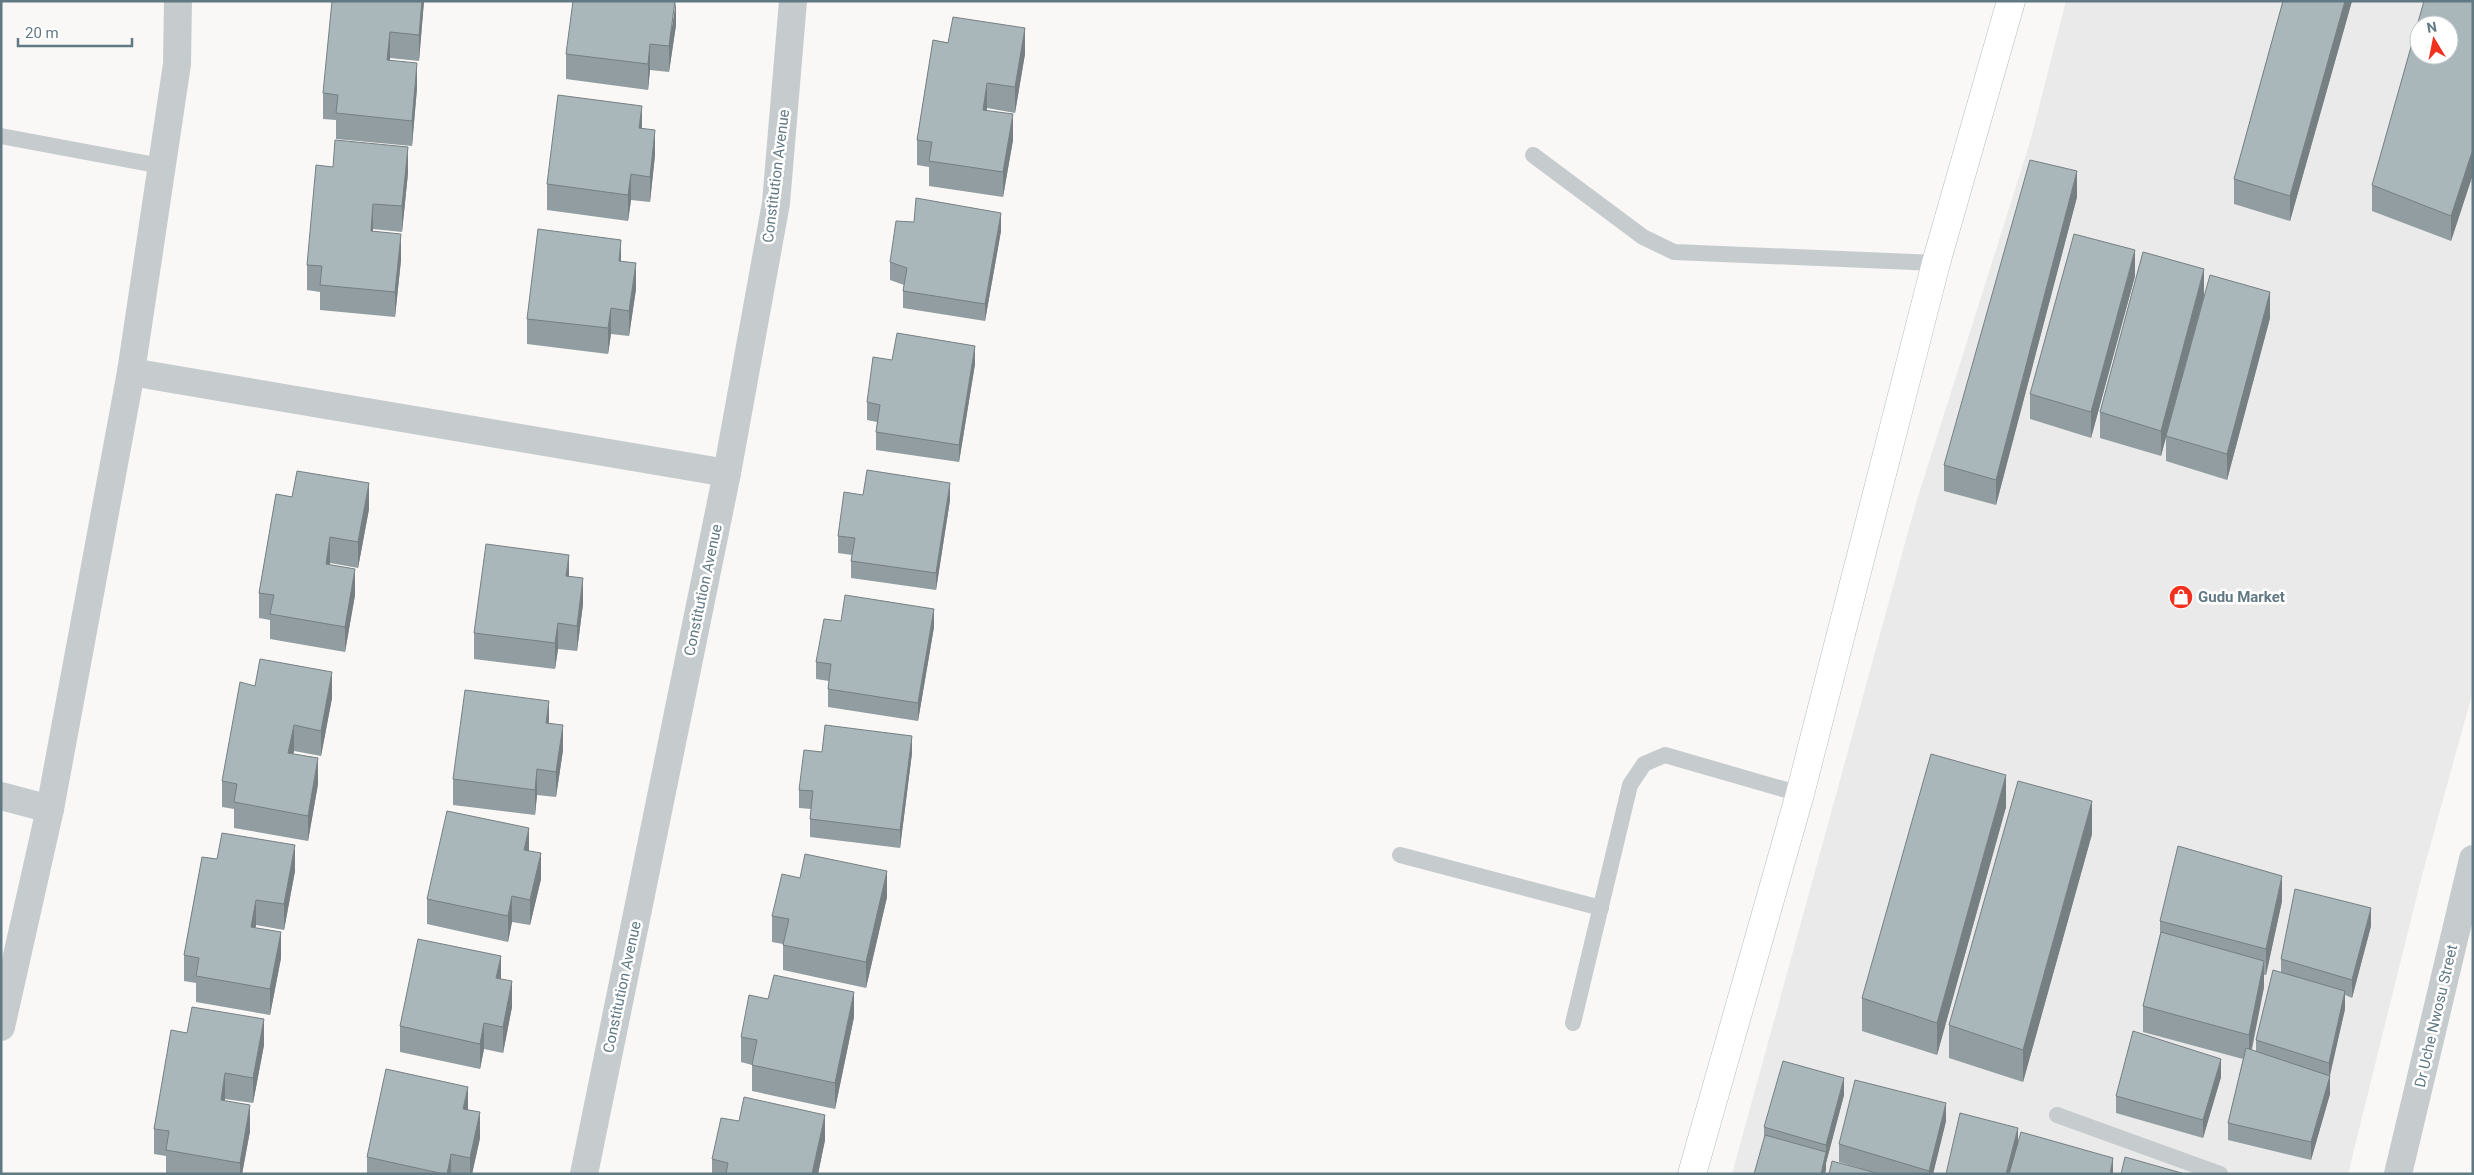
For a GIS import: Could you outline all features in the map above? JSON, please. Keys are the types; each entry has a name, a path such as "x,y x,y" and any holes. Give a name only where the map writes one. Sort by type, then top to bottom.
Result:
{"main road":[{"path":"1692,1174 1800,794 1936,263 2011,1"}],"street":[{"path":"1,1027 50,809 131,372 177,64 178,1"},
{"name":"Constitution Avenue","path":"584,1174 727,473 776,203 794,1"},
{"path":"131,372 727,473"},
{"path":"1,796 50,809"},
{"name":"Dr Uche Nwosu Street","path":"2398,1174 2472,870"}],"lane":[{"path":"1,136 161,166"},
{"path":"1533,155 1643,237 1674,252 1936,263"},
{"path":"1573,1023 1630,785 1644,764 1665,755 1800,794"},
{"path":"1400,855 1601,908"},
{"path":"2057,1116 2220,1174"}],"shaded area":[{"name":"Gudu Market","path":"2066,1 2473,1 2473,691 2420,883 2348,1174 1732,1174 1916,503 2030,142"}],"building":[{"path":"332,1 422,1 419,35 390,32 387,60 417,63 412,121 336,113 338,95 323,93"},
{"path":"573,1 675,1 669,46 650,44 648,64 566,54"},
{"path":"2283,1 2345,1 2290,196 2234,179"},
{"path":"2424,1 2473,1 2473,149 2451,216 2372,185 2409,54 2409,65 2459,65 2459,15 2420,15"},
{"path":"953,17 1025,28 1015,87 987,83 983,110 1013,114 1003,172 929,161 932,142 917,140 933,40 948,43"},
{"path":"558,95 642,106 639,128 655,130 650,177 631,174 628,195 547,184"},
{"path":"335,140 408,147 402,206 373,204 371,231 401,234 395,292 320,285 322,266 307,265 316,165 333,167"},
{"path":"2030,160 2077,171 1996,480 1944,465"},
{"path":"916,198 1001,213 985,304 903,291 907,268 890,262 896,221 914,222"},
{"path":"538,229 621,240 619,261 636,263 629,311 611,308 608,328 527,319"},
{"path":"2074,234 2135,250 2091,412 2030,394"},
{"path":"2143,252 2204,269 2161,431 2100,412"},
{"path":"2210,275 2270,292 2227,454 2166,436"},
{"path":"897,333 975,346 959,445 876,432 880,405 867,402 873,357 892,360"},
{"path":"867,470 950,483 936,573 851,561 855,538 838,536 844,492 863,495"},
{"path":"297,471 369,483 358,542 330,537 326,564 355,569 345,627 270,614 274,595 259,593 276,494 292,497"},
{"path":"486,544 569,555 566,576 583,578 577,626 558,623 555,643 474,633"},
{"path":"845,595 934,609 918,703 828,689 831,664 816,662 824,619 841,621"},
{"path":"260,659 332,672 321,731 294,725 288,753 318,758 308,816 234,802 237,784 222,781 240,682 255,686"},
{"path":"465,690 549,701 546,723 563,725 556,772 537,769 535,790 453,779"},
{"path":"825,725 912,736 900,830 810,819 813,791 799,790 804,750 822,752"},
{"path":"1931,754 2006,775 1937,1023 1862,998"},
{"path":"2018,781 2092,801 2023,1050 1949,1025"},
{"path":"447,811 529,828 524,850 541,853 530,900 512,896 508,916 427,899"},
{"path":"222,833 295,845 284,904 256,900 251,927 281,932 270,989 196,976 199,958 184,955 202,857 217,859"},
{"path":"2178,846 2282,876 2266,949 2160,921"},
{"path":"805,854 887,871 866,962 783,945 789,919 772,916 782,874 800,878"},
{"path":"2295,889 2371,908 2352,980 2281,959"},
{"path":"2161,932 2264,961 2249,1035 2143,1006"},
{"path":"418,939 501,956 496,978 512,981 503,1027 484,1023 480,1044 400,1026"},
{"path":"2273,970 2345,991 2329,1063 2256,1040"},
{"path":"774,975 854,992 835,1083 752,1065 757,1040 741,1037 749,995 768,999"},
{"path":"192,1007 264,1019 253,1078 225,1073 221,1100 250,1105 240,1163 166,1150 169,1131 154,1129 171,1030 187,1033"},
{"path":"2133,1031 2221,1059 2203,1120 2116,1096"},
{"path":"2246,1048 2330,1076 2311,1142 2228,1123"},
{"path":"1783,1061 1844,1078 1826,1145 1764,1127"},
{"path":"386,1069 468,1087 463,1109 480,1112 470,1158 451,1154 447,1174 444,1174 367,1157"},
{"path":"1855,1080 1946,1103 1929,1171 1839,1144"},
{"path":"744,1097 825,1115 812,1174 726,1174 728,1163 712,1159 721,1118 739,1121"},
{"path":"1960,1113 2018,1128 2006,1174 1946,1174"},
{"path":"2021,1132 2113,1158 2110,1174 2009,1174"},
{"path":"1765,1135 1826,1152 1821,1174 1754,1174"},
{"path":"2125,1157 2185,1174 2121,1174"},
{"path":"1832,1161 1880,1174 1829,1174"}],"place":[{"name":"Gudu Market","path":"2181,597"}]}
